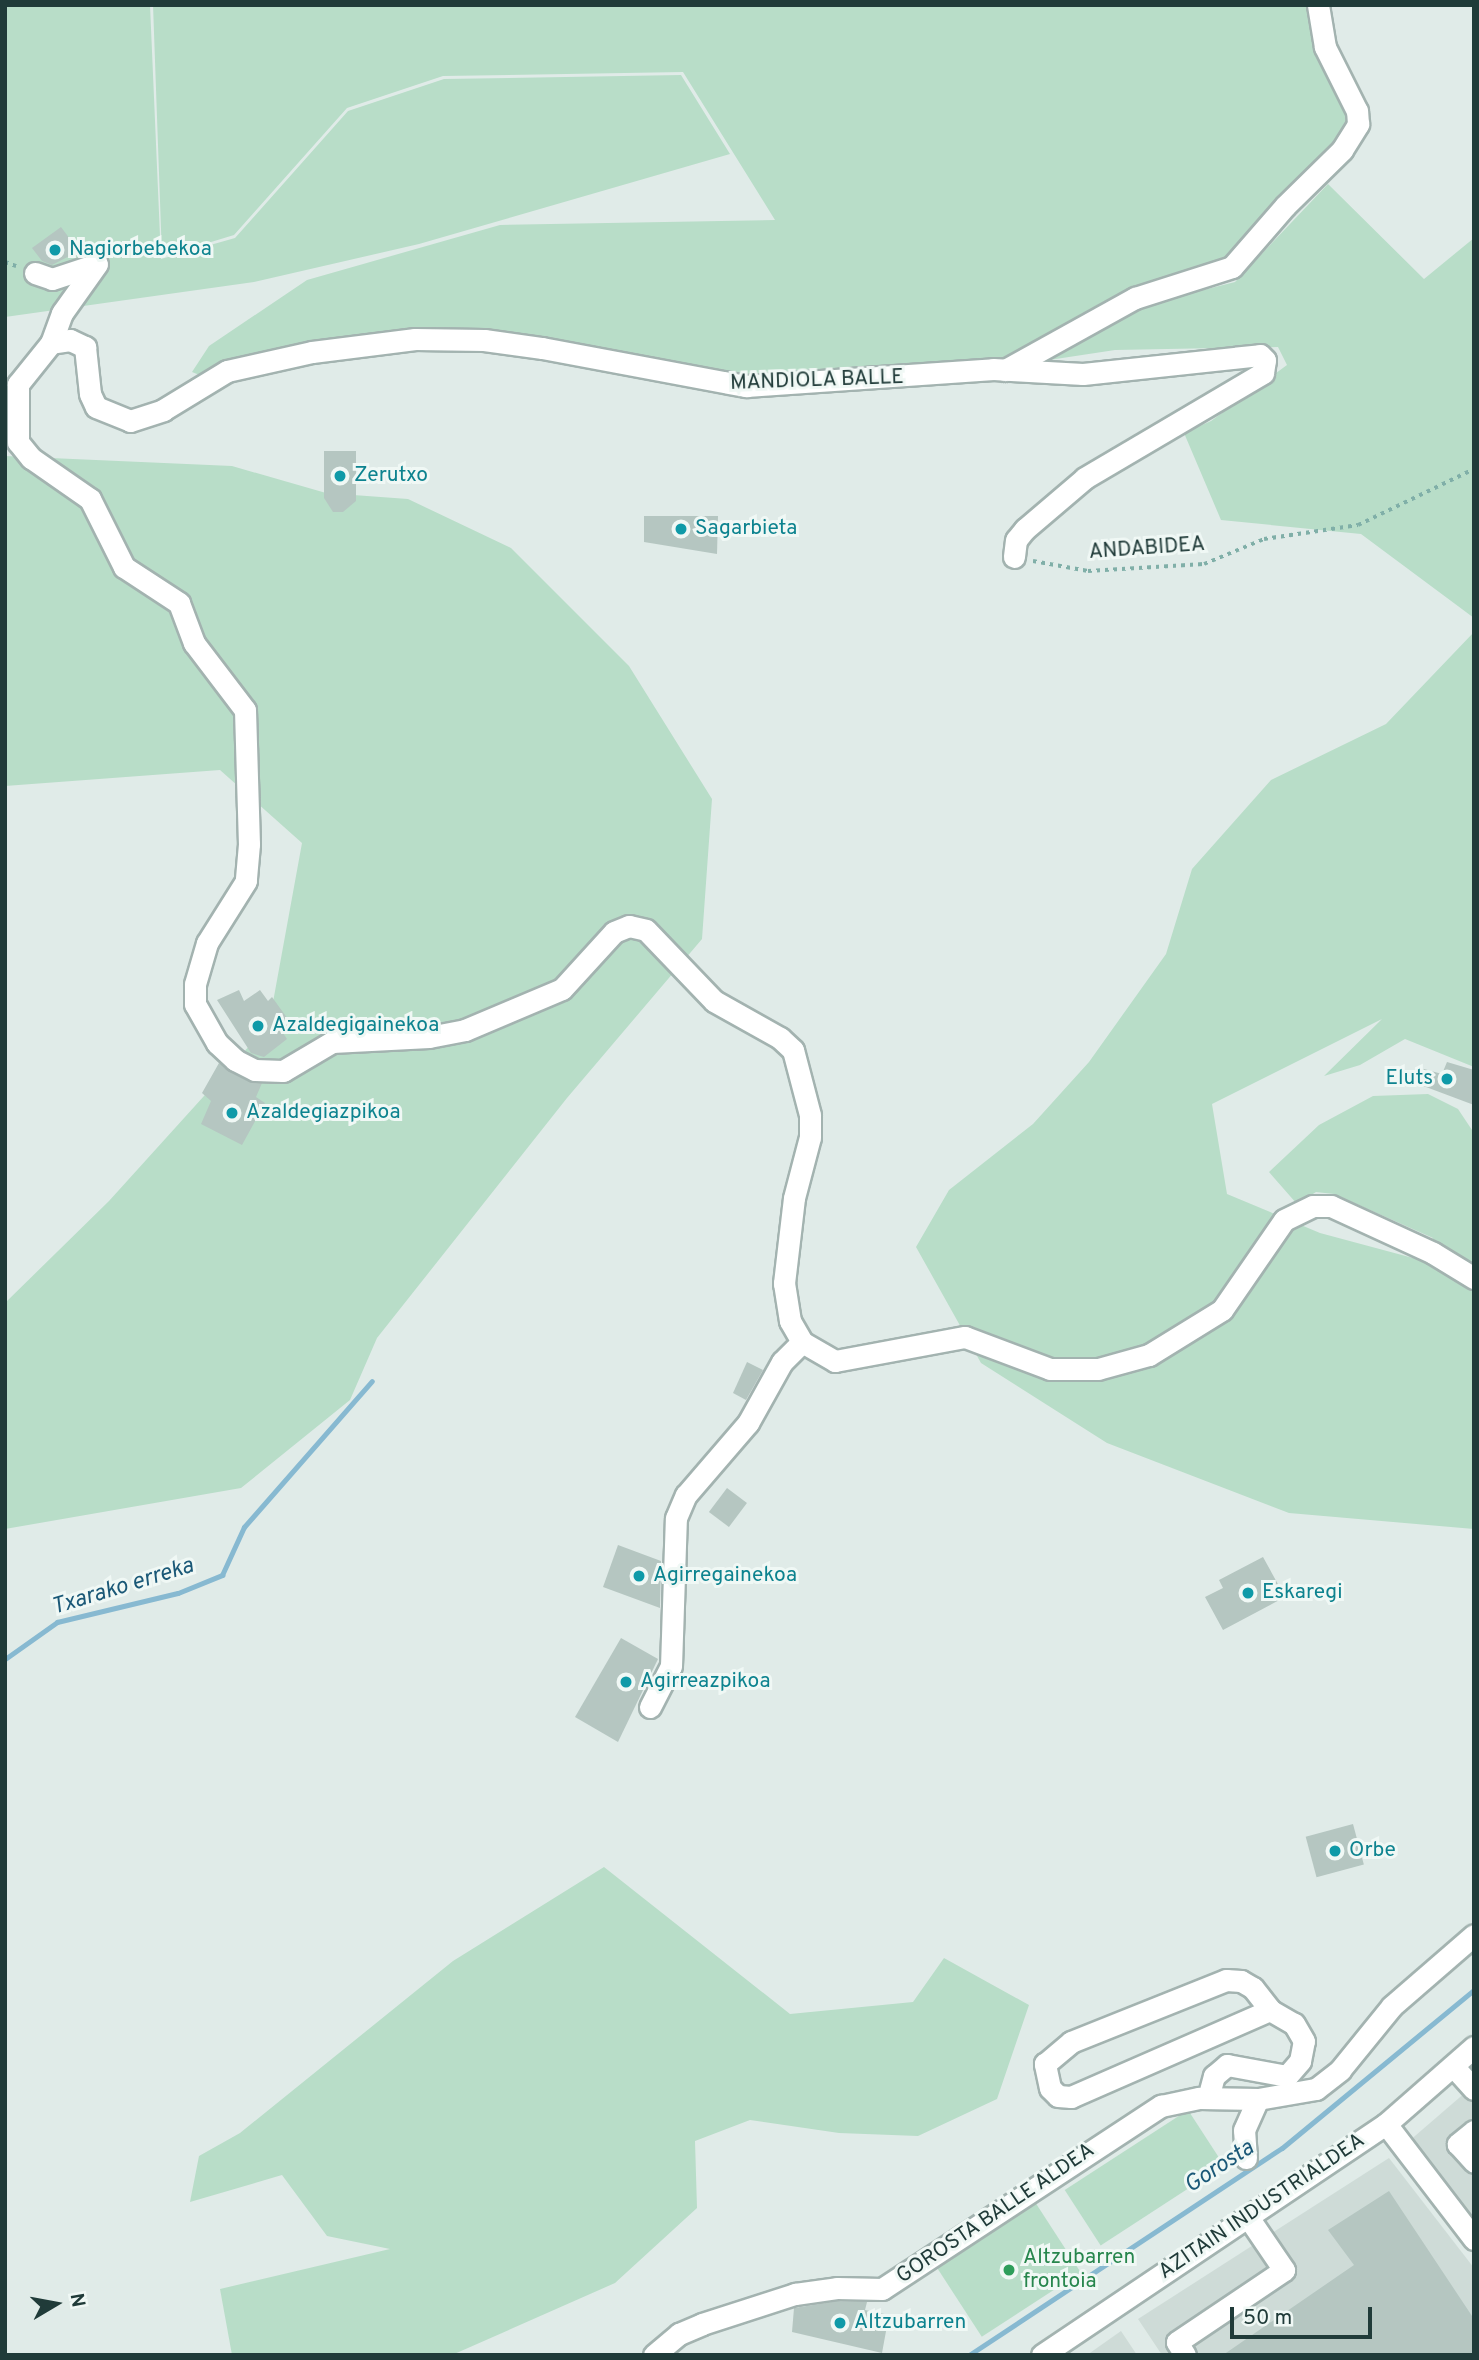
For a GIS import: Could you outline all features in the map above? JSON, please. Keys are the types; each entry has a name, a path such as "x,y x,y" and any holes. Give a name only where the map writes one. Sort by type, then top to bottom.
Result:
{"street":[{"name":"MANDIOLA BALLE","path":"51,344 70,340 85,347 90,394 96,407 130,421 163,410 227,371 312,352 415,339 484,340 542,348 746,386 1005,370 1135,298 1232,267 1285,206 1342,150 1358,124 1357,111 1325,47 1318,5"},
{"path":"35,273 52,279 97,264 62,313 51,344 18,384 18,442 31,458 90,499 124,567 179,603 194,643 245,710 250,844 246,881 207,943 195,984 195,1004 217,1043 255,1070 283,1071 332,1042 429,1037 465,1030 562,989 614,932 629,926 646,930 714,1001 780,1038 793,1050 800,1066 810,1138 794,1198 784,1283 790,1321 802,1342 835,1361 965,1337 1050,1369 1098,1369 1149,1355 1222,1310 1284,1220 1313,1206 1331,1206 1433,1253 1474,1278"},
{"path":"1005,370 1083,374 1260,355 1266,365 1263,373 1085,478 1025,529 1016,540 1014,557"},
{"path":"650,1707 671,1666 676,1518 686,1495 748,1423 782,1362 802,1342"},
{"name":"GOROSTA BALLE ALDEA","path":"654,2355 679,2334 794,2294 837,2288 882,2290 1044,2186 1146,2113 1175,2101 1208,2098 1258,2099 1316,2089 1340,2070 1392,2007 1474,1935"},
{"path":"1208,2098 1214,2076 1227,2066 1287,2077 1300,2061 1304,2041 1294,2024 1270,2010 1253,1988 1241,1981 1226,1980 1071,2042 1049,2056 1044,2076 1058,2096 1072,2097 1270,2010"},
{"name":"AZITAIN INDUSTRIALDEA","path":"1042,2355 1386,2124 1474,2047"},
{"path":"1453,2066 1474,2088"},
{"path":"1246,2158 1244,2130 1258,2099"},
{"path":"1386,2124 1474,2239"},
{"path":"1474,2131 1458,2144 1474,2162"},
{"path":"1185,2355 1177,2342 1284,2270 1248,2217"}],"path":[{"name":"ANDABIDEA","path":"1014,557 1088,571 1204,564 1264,539 1358,525 1474,469"}],"shaded area":[{"path":"1474,2085 1474,2222 1408,2142"},
{"path":"1389,2158 1474,2268 1474,2355 1162,2355 1138,2319"},
{"path":"1121,2331 1137,2355 1087,2355"}],"green space":[{"path":"5,5 150,5 161,259 235,238 348,111 444,79 681,75 730,154 419,244 254,282 5,317"},
{"path":"153,5 1311,5 1350,117 1345,139 1222,265 1020,357 982,364 745,381 555,339 439,328 351,337 213,366 202,376 192,372 209,346 307,280 500,225 775,220 683,72 443,76 347,108 234,235 162,257"},
{"path":"1328,184 1424,279 1474,238 1474,618 1361,534 1221,520 1184,433 1211,421 1287,365 1278,347 1115,350 1036,362 1140,306 1235,282"},
{"path":"5,456 232,466 326,493 408,499 511,548 629,666 712,799 702,939 567,1098 377,1338 350,1400 241,1488 5,1529 5,1303 109,1201 269,1024 302,843 220,770 5,786"},
{"path":"1474,632 1474,1067 1405,1039 1360,1065 1324,1076 1382,1019 1212,1104 1227,1194 1320,1233 1413,1258 1433,1238 1334,1194 1316,1192 1297,1204 1269,1172 1319,1125 1373,1096 1428,1094 1458,1109 1474,1133 1474,1529 1289,1513 1107,1443 981,1363 916,1247 949,1190 1033,1124 1089,1062 1166,954 1192,869 1271,780 1386,724"},
{"path":"604,1867 790,2014 913,2002 944,1958 1029,2005 997,2099 918,2136 839,2133 750,2120 695,2141 697,2208 615,2283 452,2355 232,2355 220,2289 390,2249 327,2236 282,2175 190,2202 199,2156 240,2133 453,1961"},
{"path":"1188,2110 1224,2165 1101,2245 1065,2190"},
{"name":"Altzubarren frontoia","path":"1035,2202 1081,2272 982,2337 936,2266"}],"building":[{"name":"Nagiorbebekoa","path":"61,227 79,251 52,265 42,261 32,248"},
{"name":"Zerutxo","path":"324,451 356,451 356,501 343,512 333,512 324,498"},
{"name":"Sagarbieta","path":"644,516 718,516 717,554 644,542"},
{"name":"Azaldegigainekoa","path":"239,990 244,1001 260,990 268,1001 272,997 290,1022 281,1030 287,1039 264,1057 251,1053 217,1000"},
{"name":"Eluts","path":"1447,1062 1474,1070 1474,1105 1418,1084 1424,1069 1442,1074"},
{"name":"Azaldegiazpikoa","path":"219,1063 249,1082 262,1083 256,1097 265,1103 242,1145 201,1124 211,1101 202,1093"},
{"path":"747,1362 763,1370 746,1400 733,1393"},
{"path":"727,1488 747,1503 729,1527 709,1512"},
{"name":"Agirregainekoa","path":"618,1545 661,1561 660,1608 603,1587"},
{"name":"Eskaregi","path":"1263,1557 1285,1597 1223,1630 1205,1597 1223,1588 1219,1580"},
{"name":"Agirreazpikoa","path":"621,1638 658,1659 618,1742 575,1717"},
{"name":"Orbe","path":"1353,1824 1364,1865 1317,1877 1306,1837"},
{"path":"1389,2191 1474,2319 1474,2355 1223,2355 1354,2265 1328,2230"},
{"name":"Altzubarren","path":"838,2301 867,2302 865,2310 889,2315 882,2353 792,2332 794,2308"}],"waterway":[{"name":"Txarako erreka","path":"5,1659 57,1622 178,1593 222,1575 244,1527 372,1381"},
{"name":"Gorosta","path":"969,2355 1282,2148 1474,1990"}],"place":[{"name":"Nagiorbebekoa","path":"55,250"},
{"name":"Zerutxo","path":"340,476"},
{"name":"Sagarbieta","path":"681,529"},
{"name":"Azaldegigainekoa","path":"258,1026"},
{"name":"Eluts","path":"1447,1079"},
{"name":"Azaldegiazpikoa","path":"232,1113"},
{"name":"Agirregainekoa","path":"639,1576"},
{"name":"Eskaregi","path":"1248,1593"},
{"name":"Agirreazpikoa","path":"626,1682"},
{"name":"Orbe","path":"1335,1851"},
{"name":"Altzubarren frontoia","path":"1009,2270"},
{"name":"Altzubarren","path":"840,2323"}]}
